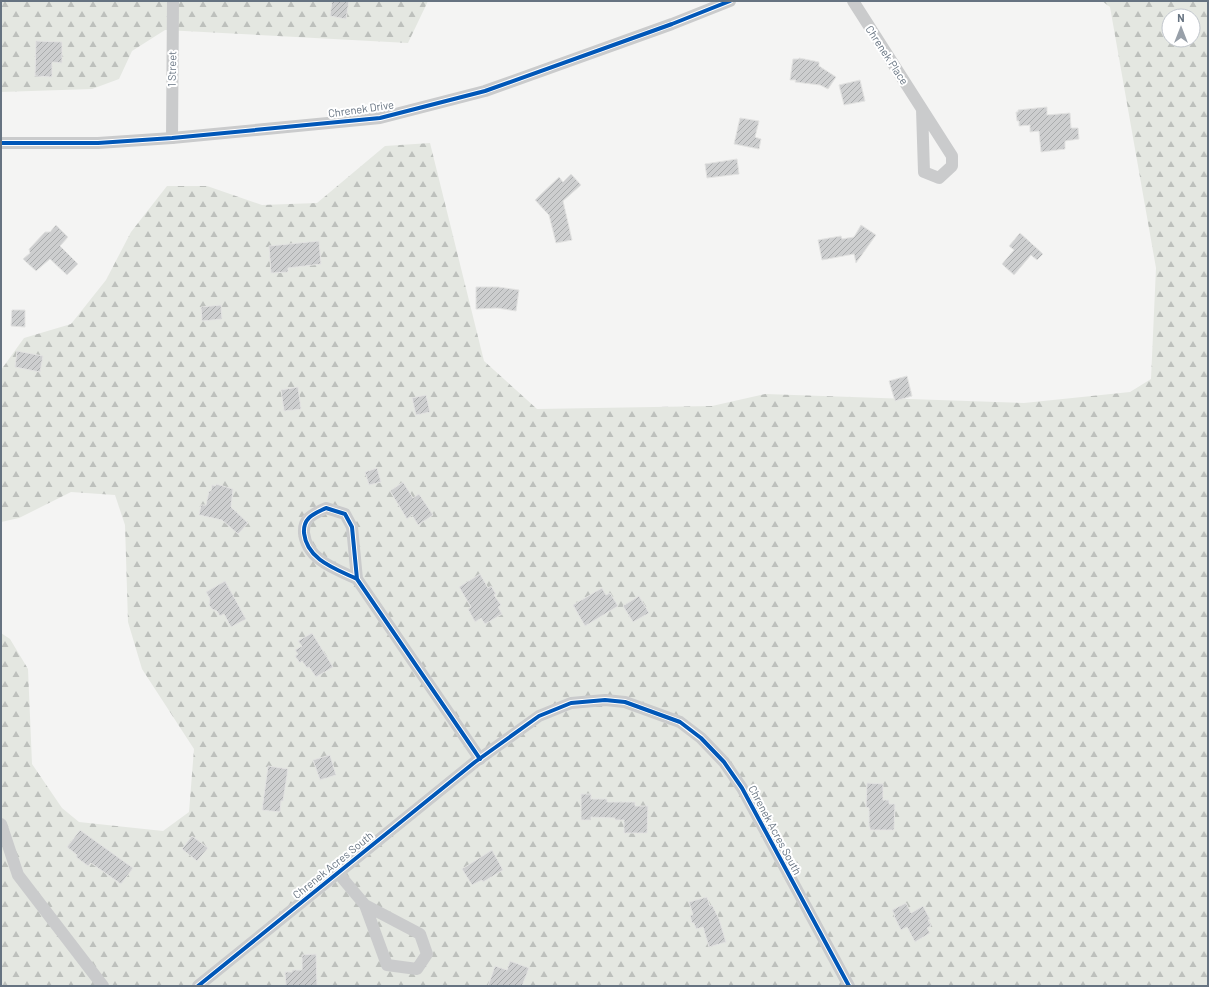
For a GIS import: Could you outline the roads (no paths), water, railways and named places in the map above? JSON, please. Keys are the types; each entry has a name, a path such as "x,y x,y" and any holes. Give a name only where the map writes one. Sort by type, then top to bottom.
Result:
{"street":[{"name":"1 Street","path":"172,138 173,1"},
{"name":"Chrenek Drive","path":"1,143 98,143 172,138 380,118 485,91 672,24 730,1"},
{"name":"Chrenek Place","path":"853,1 922,109 952,156 952,166 939,178 924,172 922,109"},
{"path":"357,579 326,565 312,553 305,541 304,527 309,516 326,508 345,514 352,527 357,579 480,759"},
{"name":"Chrenek Acres South","path":"198,986 480,759 539,716 571,703 605,700 626,702 680,722 701,738 724,762 742,788 849,986"},
{"path":"1,824 18,875 103,986"},
{"path":"338,873 365,906 387,965 417,969 427,954 420,934 365,906"}]}
